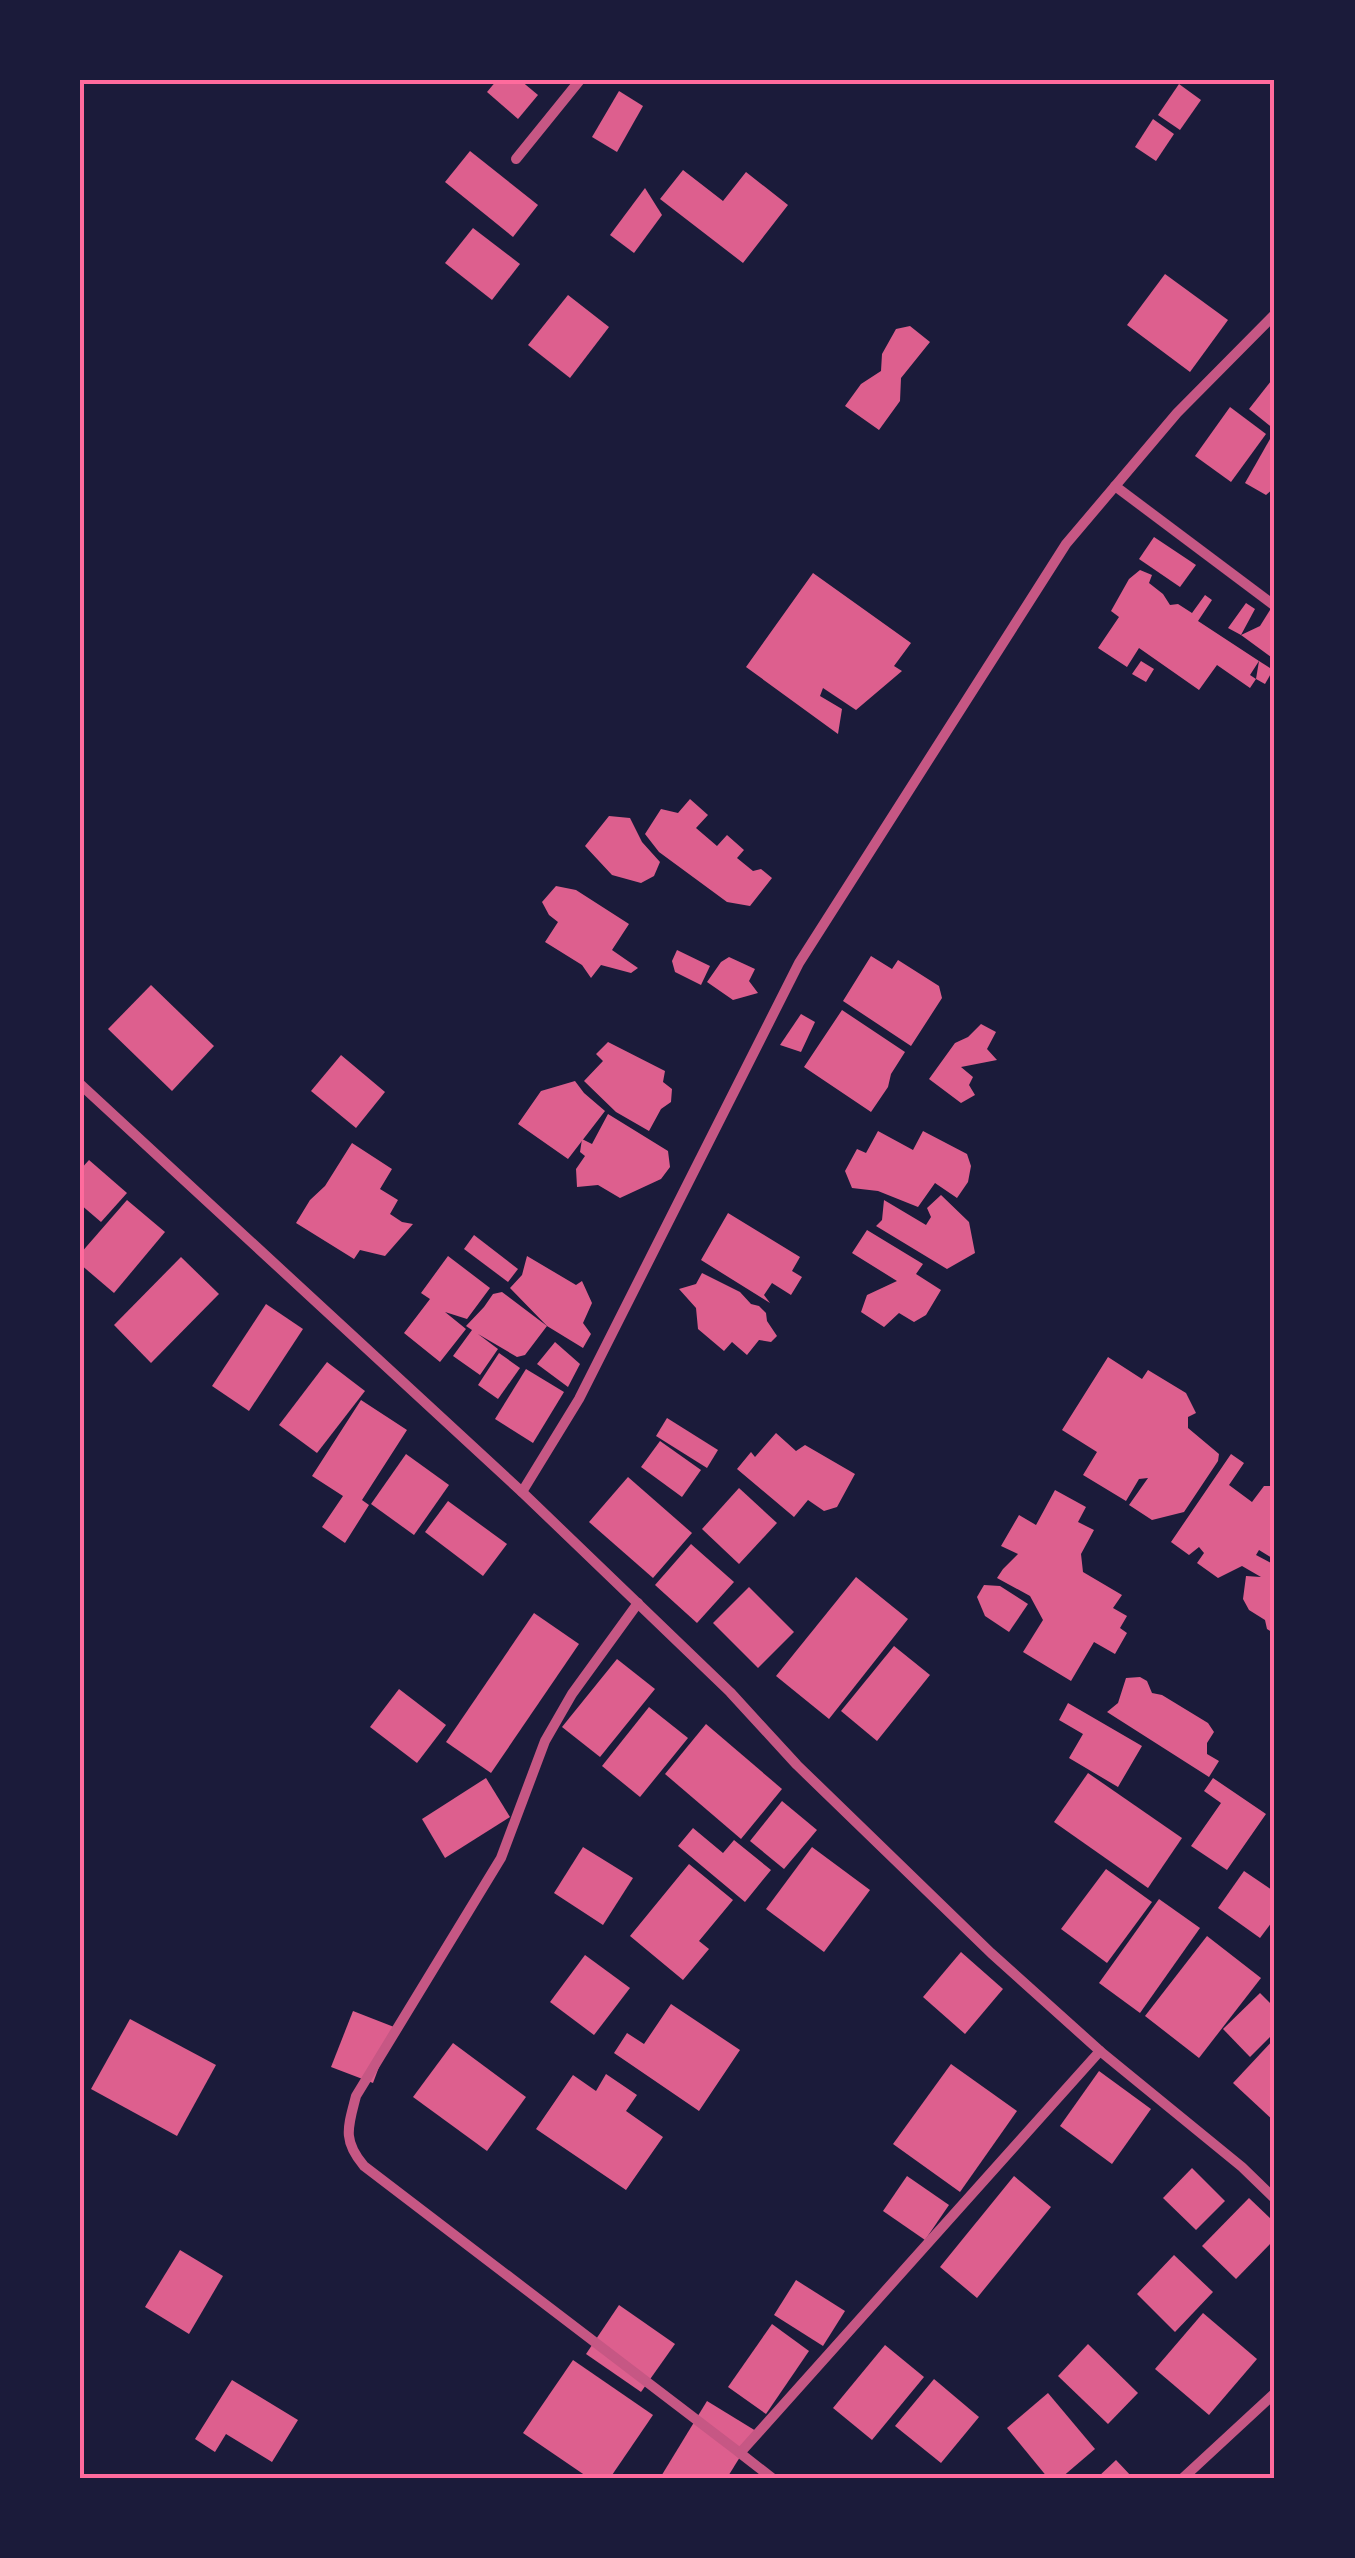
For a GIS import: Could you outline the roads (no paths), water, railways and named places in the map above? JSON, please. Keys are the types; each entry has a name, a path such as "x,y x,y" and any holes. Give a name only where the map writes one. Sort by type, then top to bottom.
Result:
{"street":[{"path":"516,158 580,80"},
{"path":"522,1492 579,1399 799,963 1066,544 1177,413 1275,314"},
{"path":"1115,486 1275,606"},
{"path":"80,1084 522,1492 730,1692 797,1765 963,1926 1100,2050 1275,2199"},
{"path":"638,1604 572,1694 545,1740 501,1858 356,2096 347,2129 351,2151 364,2166 772,2478"},
{"path":"740,2452 1100,2050"},
{"path":"1183,2478 1275,2393"}]}
